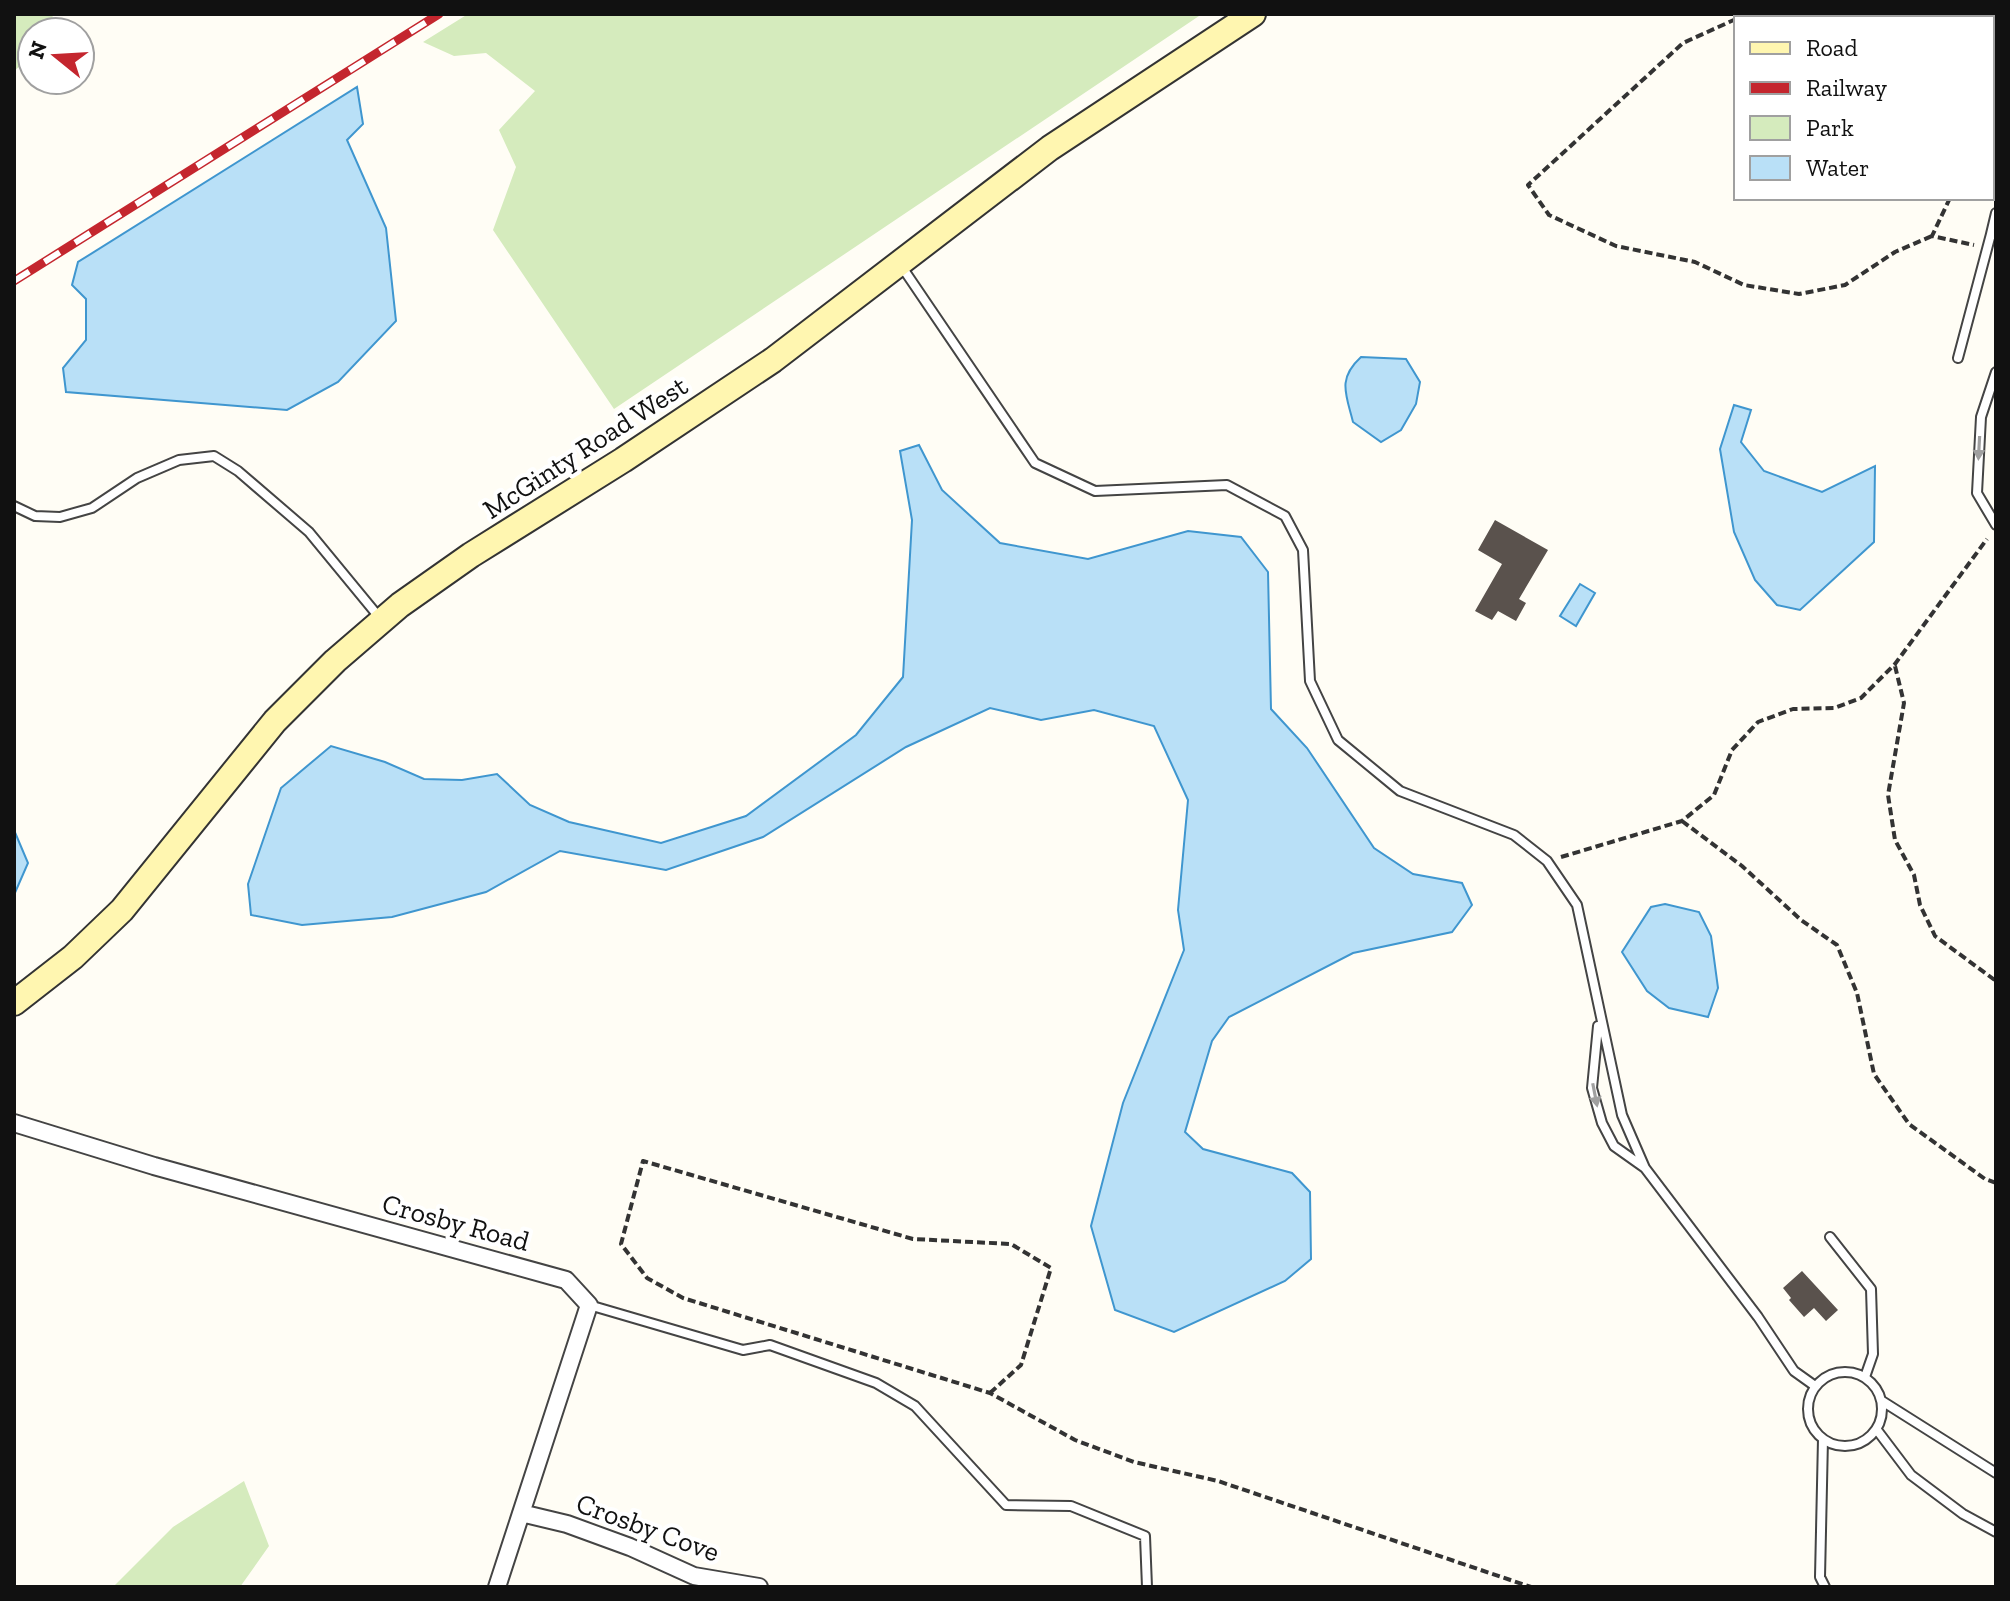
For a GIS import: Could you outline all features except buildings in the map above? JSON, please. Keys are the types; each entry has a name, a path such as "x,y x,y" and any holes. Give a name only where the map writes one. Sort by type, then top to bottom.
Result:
{"main road":[{"name":"McGinty Road West","path":"14,1003 73,957 122,910 275,721 335,661 382,621 471,555 623,460 773,360 1050,148 1253,14"}],"street":[{"name":"Crosby Road","path":"14,1123 154,1166 566,1280 589,1305"},
{"path":"497,1587 589,1305"},
{"name":"Crosby Cove","path":"521,1513 567,1524 618,1542 694,1576 759,1587"}],"lane":[{"path":"1958,358 1993,234 1996,213"},
{"path":"899,263 1035,463 1095,491 1227,485 1285,516 1303,550 1310,681 1338,740 1400,791 1514,835 1547,861 1577,905 1622,1115 1645,1168 1758,1317 1794,1371 1815,1386"},
{"path":"1996,372 1981,417 1977,493 1996,525"},
{"path":"14,506 35,516 60,517 92,508 137,478 179,460 214,456 238,471 309,532 382,621"},
{"path":"1599,1018 1592,1088 1602,1123 1614,1146 1645,1168"},
{"path":"1830,1237 1871,1289 1873,1354 1865,1377"},
{"path":"589,1305 743,1350 770,1345 876,1383 915,1406 1006,1505 1071,1506 1145,1536 1147,1587"},
{"path":"1838,1372 1852,1372 1865,1377 1876,1387 1882,1401 1882,1416 1877,1430 1866,1441 1851,1446 1836,1446 1823,1439 1813,1428 1808,1414 1809,1399 1815,1386 1838,1372"},
{"path":"1882,1401 1996,1473"},
{"path":"1882,1416 1899,1412"},
{"path":"1877,1430 1911,1475 1963,1514 1996,1532"},
{"path":"1823,1439 1820,1577 1825,1587"}],"path":[{"path":"1734,21 1683,43 1528,185 1549,215 1616,246 1695,262 1744,285 1799,294 1845,285 1895,252 1932,236 1987,248"},
{"path":"1932,236 1949,200"},
{"path":"1547,861 1682,821 1714,795 1732,750 1758,722 1793,709 1834,708 1861,698 1895,664 1987,539"},
{"path":"1895,664 1904,703 1888,795 1895,840 1914,875 1920,905 1935,936 1996,981"},
{"path":"1682,821 1742,866 1801,920 1837,945 1857,993 1874,1074 1909,1124 1985,1179 1996,1183"},
{"path":"990,1393 1021,1365 1051,1268 1011,1244 913,1239 643,1161 621,1244 647,1278 683,1298 990,1393 1075,1440 1134,1462 1218,1481 1531,1587"}],"green space":[{"path":"14,14 53,14 16,16 14,71"},
{"path":"468,14 1202,14 614,409 493,230 516,167 499,130 535,91 486,53 454,56 423,42"},
{"path":"244,1481 269,1546 240,1587 113,1587 173,1527"}],"water":[{"path":"357,87 363,124 347,140 386,228 396,321 338,382 287,410 66,392 63,368 86,340 86,299 72,285 78,262"},
{"path":"1361,357 1406,359 1420,382 1416,404 1401,430 1381,442 1353,422 1348,403 1346,380"},
{"path":"1734,405 1751,410 1741,442 1764,471 1822,492 1875,466 1874,542 1800,610 1777,605 1755,580 1734,532 1720,449"},
{"path":"919,445 942,490 1000,543 1088,559 1188,531 1241,537 1268,572 1271,709 1307,748 1374,848 1413,874 1462,883 1472,905 1452,932 1353,953 1229,1017 1212,1041 1185,1132 1203,1149 1292,1173 1310,1192 1311,1259 1285,1281 1174,1332 1115,1310 1091,1226 1123,1103 1184,950 1178,910 1188,800 1154,726 1094,710 1041,720 990,708 906,747 763,837 666,870 560,851 486,892 392,917 302,925 251,915 248,884 281,788 331,746 385,762 424,779 462,780 497,774 530,805 569,822 661,843 746,816 856,735 903,677 912,520 900,451"},
{"path":"1580,584 1595,593 1576,626 1560,616"},
{"path":"14,830 28,863 14,895"},
{"path":"1665,904 1699,912 1711,936 1718,988 1708,1017 1669,1008 1647,991 1622,952 1651,907"}],"railway":[{"path":"14,281 439,14"}]}
